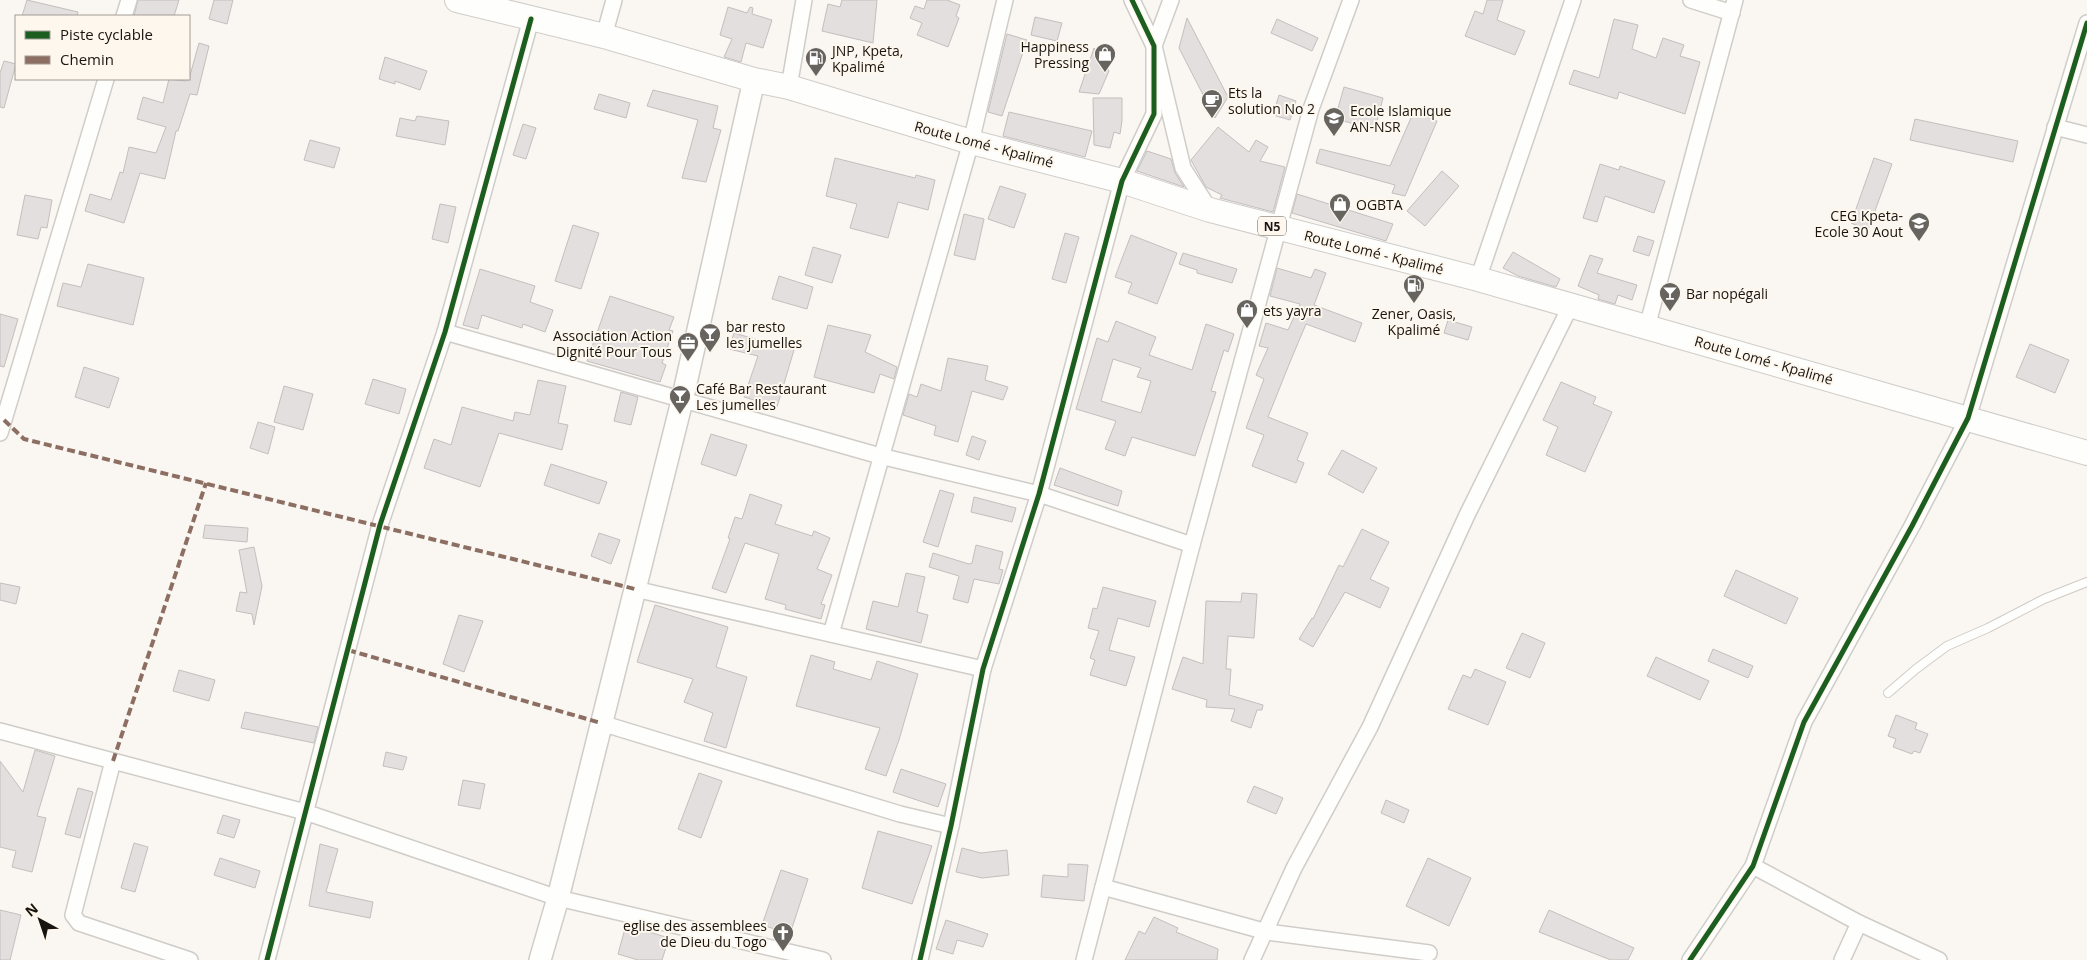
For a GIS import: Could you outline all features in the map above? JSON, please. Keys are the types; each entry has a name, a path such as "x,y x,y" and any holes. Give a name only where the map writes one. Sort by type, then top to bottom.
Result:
{"main road":[{"name":"Route Lomé - Kpalimé","path":"457,0 604,36 754,80 789,87 971,142 1122,181 1210,210 1478,279 2087,453"}],"street":[{"path":"124,15 129,0"},
{"path":"604,36 614,0"},
{"path":"789,87 804,0"},
{"path":"831,634 880,456 971,142 1005,0"},
{"path":"1132,0 1154,46 1184,168 1210,210"},
{"path":"920,960 951,826 983,669 1039,494 1122,181 1154,114 1154,46 1171,0"},
{"path":"1084,960 1192,545 1311,108 1351,0"},
{"path":"1478,279 1573,0"},
{"path":"1647,327 1733,7 1691,0"},
{"path":"267,960 380,525 445,332 531,19"},
{"path":"1690,960 1754,866 1804,722 1912,526 1968,418 2087,23"},
{"path":"1,424 106,80"},
{"path":"540,960 558,898 682,401 754,80"},
{"path":"2056,127 2087,135"},
{"path":"1252,960 1267,932 1294,868 1370,727 1467,515 1571,305"},
{"path":"445,332 880,456 1039,494 1192,545"},
{"path":"635,589 983,669"},
{"path":"601,723 900,814 951,826"},
{"path":"0,731 305,812 558,898 823,960"},
{"path":"113,761 73,915 79,923 190,960"},
{"path":"1754,866 1859,923 1939,960"},
{"path":"1103,887 1267,932 1429,953"},
{"path":"1842,960 1859,923"}],"lane":[{"path":"1888,693 1916,668 1947,646 1988,628 2044,599 2087,582"}],"building":[{"path":"27,0 78,12 77,15 22,15"},
{"path":"138,0 179,0 174,15 134,15"},
{"path":"214,0 233,0 227,24 209,19"},
{"path":"842,0 877,0 873,43 822,31 828,4 840,7"},
{"path":"927,0 947,0 960,5 956,16 959,18 948,47 917,35 922,23 910,18 915,6 924,9"},
{"path":"1487,0 1503,0 1497,20 1525,31 1515,55 1465,36 1475,11 1483,14"},
{"path":"728,7 747,13 750,7 753,8 752,14 772,20 763,48 746,43 741,62 724,57 732,39 720,35"},
{"path":"1035,17 1062,23 1057,41 1031,35"},
{"path":"1187,18 1228,97 1215,118 1179,48"},
{"path":"1277,19 1318,38 1312,51 1271,33"},
{"path":"1614,19 1638,25 1632,49 1656,58 1663,38 1684,45 1680,56 1700,62 1685,114 1619,92 1617,99 1569,84 1574,70 1599,78"},
{"path":"1007,34 1027,40 1002,116 988,112"},
{"path":"199,43 209,46 197,95 190,94 178,131 176,131 165,179 140,173 124,223 85,211 90,194 111,200 120,172 123,173 129,147 156,153 166,127 137,119 143,97 163,103 169,80 186,81 190,80"},
{"path":"1094,48 1109,71 1099,94 1079,92"},
{"path":"385,57 427,71 420,90 395,81 395,84 379,79"},
{"path":"4,61 15,64 4,108 0,107 0,73"},
{"path":"1344,87 1383,98 1375,129 1335,119"},
{"path":"653,90 718,106 713,128 721,130 706,182 682,178 698,120 647,106"},
{"path":"599,94 630,103 626,118 594,109"},
{"path":"1279,95 1296,101 1290,120 1273,115"},
{"path":"1093,98 1122,98 1120,134 1114,132 1110,148 1094,145"},
{"path":"1414,111 1437,121 1405,196 1392,193 1395,185 1316,163 1320,149 1390,166"},
{"path":"1009,112 1092,131 1085,157 1003,136"},
{"path":"417,116 449,121 445,145 396,136 400,118 415,121"},
{"path":"1915,119 2018,141 2013,162 1910,140"},
{"path":"523,124 536,128 526,159 513,155"},
{"path":"1218,127 1249,152 1256,140 1268,147 1260,161 1285,167 1273,212 1220,198 1222,195 1206,187 1191,160"},
{"path":"310,140 340,148 334,168 304,160"},
{"path":"1147,151 1171,159 1175,173 1184,187 1137,171"},
{"path":"835,158 915,178 916,175 935,180 928,210 898,202 888,238 850,228 857,204 826,196"},
{"path":"1874,158 1892,164 1868,230 1851,223"},
{"path":"1600,164 1619,170 1620,166 1665,181 1654,213 1605,196 1597,222 1583,218"},
{"path":"1442,171 1459,186 1425,226 1407,211"},
{"path":"1000,186 1026,194 1014,228 988,219"},
{"path":"1297,194 1393,224 1386,241 1292,213"},
{"path":"25,195 52,200 47,228 41,227 38,239 17,235"},
{"path":"440,204 456,207 448,243 432,239"},
{"path":"964,214 984,219 975,260 954,255"},
{"path":"573,225 599,233 581,289 555,281"},
{"path":"1065,233 1079,237 1066,283 1052,279"},
{"path":"1131,235 1177,253 1157,304 1128,293 1132,283 1115,277"},
{"path":"1638,236 1654,241 1649,256 1633,251"},
{"path":"813,247 841,255 832,283 805,275"},
{"path":"1513,252 1560,279 1556,287 1518,276 1503,268"},
{"path":"1183,253 1237,269 1232,283 1197,273 1197,270 1179,264"},
{"path":"1590,255 1603,259 1597,273 1637,285 1632,300 1618,295 1615,304 1598,299 1599,295 1578,286"},
{"path":"88,264 144,278 133,325 57,306 63,283 81,287"},
{"path":"1277,268 1311,278 1315,269 1326,273 1314,305 1362,323 1355,342 1306,324 1290,362 1268,417 1308,433 1297,460 1304,463 1296,483 1252,466 1264,435 1246,428 1264,379 1256,375 1268,348 1259,346 1266,323 1288,330 1300,304 1270,296"},
{"path":"480,269 535,286 530,302 553,310 545,332 523,324 522,328 482,315 478,329 463,325"},
{"path":"779,276 813,287 807,309 772,299"},
{"path":"610,296 674,317 669,330 673,331 662,363 666,365 660,382 587,361"},
{"path":"0,314 18,319 4,367 0,366"},
{"path":"1448,320 1472,327 1468,340 1444,333"},
{"path":"1116,321 1156,337 1149,355 1192,370 1206,324 1234,334 1228,352 1224,350 1211,391 1216,392 1195,456 1132,437 1125,456 1105,449 1116,421 1076,409 1097,338 1108,342","holes":["1113,359 1141,368 1137,377 1151,381 1141,413 1101,401"]},
{"path":"828,325 871,335 865,352 897,367 894,379 880,374 874,393 814,377"},
{"path":"734,333 794,350 777,407 744,397 758,356 729,349"},
{"path":"2030,344 2069,360 2055,393 2016,377"},
{"path":"948,358 988,366 985,380 1008,387 1003,400 972,391 958,442 934,435 936,426 903,415 909,394 917,397 921,384 941,391"},
{"path":"84,367 119,378 109,408 75,397"},
{"path":"373,379 406,389 399,414 365,404"},
{"path":"538,380 566,386 558,423 568,425 562,450 499,433 480,487 424,468 434,439 451,445 462,407 513,421 515,412 530,415"},
{"path":"1561,382 1596,397 1593,404 1612,412 1585,472 1546,455 1558,427 1543,420"},
{"path":"284,386 313,394 303,430 274,422"},
{"path":"621,392 638,397 631,425 614,421"},
{"path":"258,422 275,427 268,454 250,448"},
{"path":"711,434 747,445 736,476 701,464"},
{"path":"972,436 986,441 979,460 966,455"},
{"path":"1342,450 1377,468 1363,493 1328,474"},
{"path":"551,464 607,482 599,504 544,485"},
{"path":"1060,468 1122,491 1118,506 1054,485"},
{"path":"940,490 954,494 938,547 923,542"},
{"path":"750,494 782,505 775,524 812,536 814,531 830,538 817,569 832,575 821,604 825,605 821,619 785,609 786,605 765,599 779,554 745,543 726,593 712,588 730,539 728,538 735,517 742,519"},
{"path":"974,497 1016,508 1012,522 971,512"},
{"path":"205,525 248,528 247,542 203,538"},
{"path":"1362,529 1389,542 1370,579 1389,588 1380,608 1345,592 1313,647 1299,639 1313,619 1339,565 1343,567"},
{"path":"599,533 620,540 611,564 591,556"},
{"path":"976,545 1003,552 999,569 1003,570 999,584 974,579 968,603 953,599 959,576 929,567 933,553 969,564 972,563"},
{"path":"254,547 262,586 254,625 252,614 236,611 240,592 247,593 239,550"},
{"path":"1736,570 1798,598 1786,624 1724,596"},
{"path":"906,573 925,577 917,612 928,615 921,643 866,629 873,601 898,607"},
{"path":"0,583 20,587 16,604 0,600"},
{"path":"1103,587 1156,601 1149,627 1118,618 1109,650 1135,657 1126,686 1090,675 1095,660 1090,658 1099,631 1088,628 1093,608 1097,609"},
{"path":"1242,593 1257,594 1254,638 1228,636 1226,669 1231,669 1229,695 1263,705 1262,710 1257,710 1251,728 1231,721 1235,709 1206,707 1207,700 1172,689 1183,657 1203,664 1206,601 1241,602"},
{"path":"655,605 728,627 716,667 747,677 726,748 704,741 713,713 684,702 693,679 637,662"},
{"path":"459,615 483,621 464,672 443,664"},
{"path":"1522,633 1545,643 1530,678 1506,668"},
{"path":"1713,649 1753,666 1748,678 1708,661"},
{"path":"811,655 835,662 833,669 871,680 877,661 918,674 899,740 886,776 865,769 880,728 796,706"},
{"path":"1656,657 1709,681 1700,700 1647,676"},
{"path":"1475,669 1506,682 1488,725 1448,709 1463,675 1471,678"},
{"path":"179,670 215,680 209,701 173,691"},
{"path":"245,712 318,727 314,743 241,728"},
{"path":"1896,715 1917,723 1915,729 1928,734 1920,753 1914,751 1912,754 1893,747 1896,739 1888,736"},
{"path":"35,750 55,756 37,816 46,818 32,872 12,867 16,851 0,847 0,761 23,792"},
{"path":"386,752 407,757 403,770 383,766"},
{"path":"901,769 946,784 938,807 893,792"},
{"path":"699,773 722,781 701,838 678,829"},
{"path":"463,780 485,784 480,809 458,805"},
{"path":"1254,786 1283,798 1276,814 1247,802"},
{"path":"78,788 93,792 80,838 65,834"},
{"path":"1386,800 1409,810 1404,823 1381,813"},
{"path":"223,815 240,820 234,838 217,833"},
{"path":"878,831 932,846 912,904 862,888"},
{"path":"134,843 148,847 135,892 121,888"},
{"path":"320,844 338,849 326,892 373,902 370,918 309,906"},
{"path":"962,848 981,853 1007,850 1009,875 982,878 956,872"},
{"path":"220,858 260,871 255,888 214,875"},
{"path":"1428,858 1471,878 1449,926 1406,906"},
{"path":"1068,864 1088,865 1084,901 1041,897 1043,875 1068,877"},
{"path":"781,870 808,879 790,934 762,925"},
{"path":"0,910 21,915 10,960 0,960"},
{"path":"1549,910 1634,948 1628,960 1611,960 1539,932"},
{"path":"1154,917 1178,928 1176,932 1218,949 1217,960 1125,960 1139,931 1145,934"},
{"path":"946,920 988,934 983,947 957,940 953,954 936,949"},
{"path":"626,925 669,938 662,960 638,960 618,954"}],"marked path":[{"path":"4,420 24,439 635,589"},
{"path":"113,761 206,483"},
{"path":"348,650 601,723"}],"cycle path":[{"path":"920,960 951,826 983,669 1039,494 1122,181 1154,114 1154,46 1132,0"},
{"path":"267,960 380,525 445,332 531,19"},
{"path":"1690,960 1753,866 1804,722 1912,526 1968,418 2087,23"}],"place":[{"name":"Happiness Pressing","path":"1105,73"},
{"name":"JNP, Kpeta, Kpalimé","path":"816,77"},
{"name":"Ets la solution No 2","path":"1212,119"},
{"name":"Ecole Islamique AN-NSR","path":"1334,137"},
{"name":"OGBTA","path":"1340,223"},
{"name":"CEG Kpeta- Ecole 30 Aout","path":"1919,242"},
{"name":"Zener, Oasis, Kpalimé","path":"1414,304"},
{"name":"Bar nopégali","path":"1670,312"},
{"name":"ets yayra","path":"1247,329"},
{"name":"bar resto les jumelles","path":"710,353"},
{"name":"Association Action Dignité Pour Tous","path":"688,362"},
{"name":"Café Bar Restaurant Les jumelles","path":"680,415"},
{"name":"eglise des assemblees de Dieu du Togo","path":"783,952"}]}
